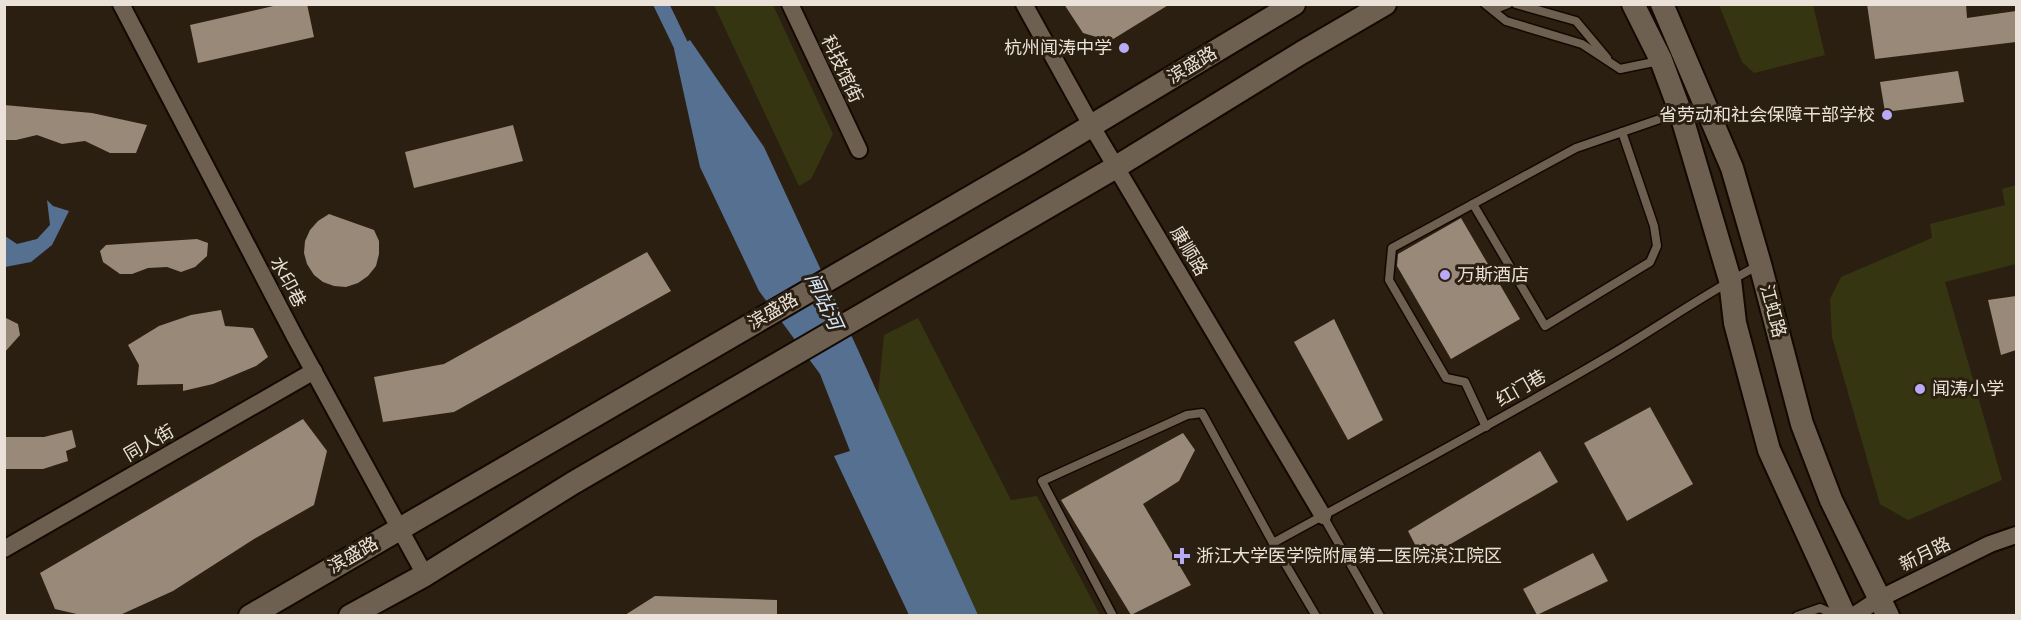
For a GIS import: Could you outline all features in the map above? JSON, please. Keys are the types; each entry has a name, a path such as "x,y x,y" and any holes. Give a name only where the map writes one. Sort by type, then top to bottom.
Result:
{"main road":[{"name":"滨盛路","path":"250,615 1031,162 1294,4"},
{"path":"350,615 425,575 573,483 1116,167 1385,4"},
{"name":"江虹路","path":"1633,4 1661,60 1680,111 1730,280 1735,323 1770,450 1845,615"},
{"name":"江虹路","path":"1662,4 1732,168 1803,424 1832,500 1883,607"}],"street":[{"name":"水印巷","path":"121,4 314,371 425,575"},
{"name":"科技馆街","path":"790,4 859,150"},
{"name":"康顺路","path":"1024,4 1091,125 1323,516"},
{"name":"同人街","path":"4,549 314,371"},
{"name":"新月路","path":"1853,615 1883,607 1990,544 2016,535"}],"lane":[{"path":"1489,7 1508,4"},
{"path":"1516,4 1576,21 1612,65"},
{"path":"1489,7 1506,21 1582,44 1620,69 1661,60"},
{"path":"1486,427 1465,382 1446,378 1389,280 1392,248 1576,148 1680,111"},
{"path":"1473,204 1545,326 1650,262 1657,246 1654,226 1622,132"},
{"name":"红门巷","path":"1273,543 1486,427 1760,264"},
{"path":"1113,615 1042,481 1187,415 1202,413 1273,543 1316,615"},
{"path":"1323,516 1380,615"},
{"path":"1797,615 1820,608 1838,615"}],"shaded area":[{"path":"714,5 773,5 833,134 811,179 799,186"},
{"path":"1719,5 1813,5 1825,55 1754,73 1742,62"},
{"name":"闻涛小学","path":"2016,185 2016,264 1945,282 2002,480 1908,520 1880,504 1832,337 1830,299 1841,277 1932,238 1930,224 2005,205 2002,189"},
{"path":"918,318 1011,500 1037,496 1100,615 978,615 878,395 884,335"}],"water":[{"path":"690,40 764,147 978,615 909,615 834,456 850,451 820,374 759,291 700,167 674,49"},
{"path":"47,200 53,206 69,211 52,245 31,262 5,267 5,236 17,244 37,239 50,225"}],"building":[{"path":"282,4 307,4 314,37 198,63 190,25"},
{"path":"1064,4 1170,4 1110,41 1083,33"},
{"path":"1867,4 1966,4 1967,18 2016,11 2016,42 1875,59"},
{"path":"1958,71 1964,102 1885,112 1880,82"},
{"path":"4,105 92,113 147,125 136,153 110,153 85,141 62,144 37,135 4,140"},
{"path":"513,125 523,161 414,188 405,152"},
{"path":"329,214 374,230 379,241 376,266 358,283 346,287 323,282 314,275 307,264 304,253 305,241 310,230"},
{"path":"1461,218 1520,319 1451,359 1397,266 1398,254"},
{"path":"197,239 208,243 207,256 195,267 181,272 167,267 148,268 132,274 120,274 103,262 100,251 106,245"},
{"path":"647,252 671,291 454,412 383,422 374,377 444,364"},
{"path":"2016,296 2016,350 2001,355 1988,300"},
{"path":"221,310 225,326 253,328 268,357 256,366 213,384 183,391 183,384 137,385 139,365 128,345 159,326 191,315"},
{"path":"4,317 18,324 20,335 4,353"},
{"path":"1334,319 1383,420 1348,440 1294,342"},
{"path":"1650,407 1693,484 1627,521 1584,443"},
{"path":"303,419 327,451 314,505 254,539 173,591 120,615 81,615 55,609 40,573"},
{"path":"72,430 76,447 66,451 68,461 43,469 4,469 4,437 44,437"},
{"path":"1183,433 1195,450 1179,481 1143,504 1191,585 1131,615 1061,500"},
{"path":"1540,451 1558,482 1423,560 1408,531"},
{"path":"1593,553 1608,581 1537,615 1523,589"},
{"path":"655,596 777,600 777,615 625,615"}],"waterway":[{"name":"闸站河","path":"661,4 690,64"}],"place":[{"name":"杭州闻涛中学","path":"1124,48"},
{"name":"省劳动和社会保障干部学校","path":"1887,115"},
{"name":"万斯酒店","path":"1445,275"},
{"name":"闻涛小学","path":"1920,389"},
{"name":"浙江大学医学院附属第二医院滨江院区","path":"1182,556"}]}
